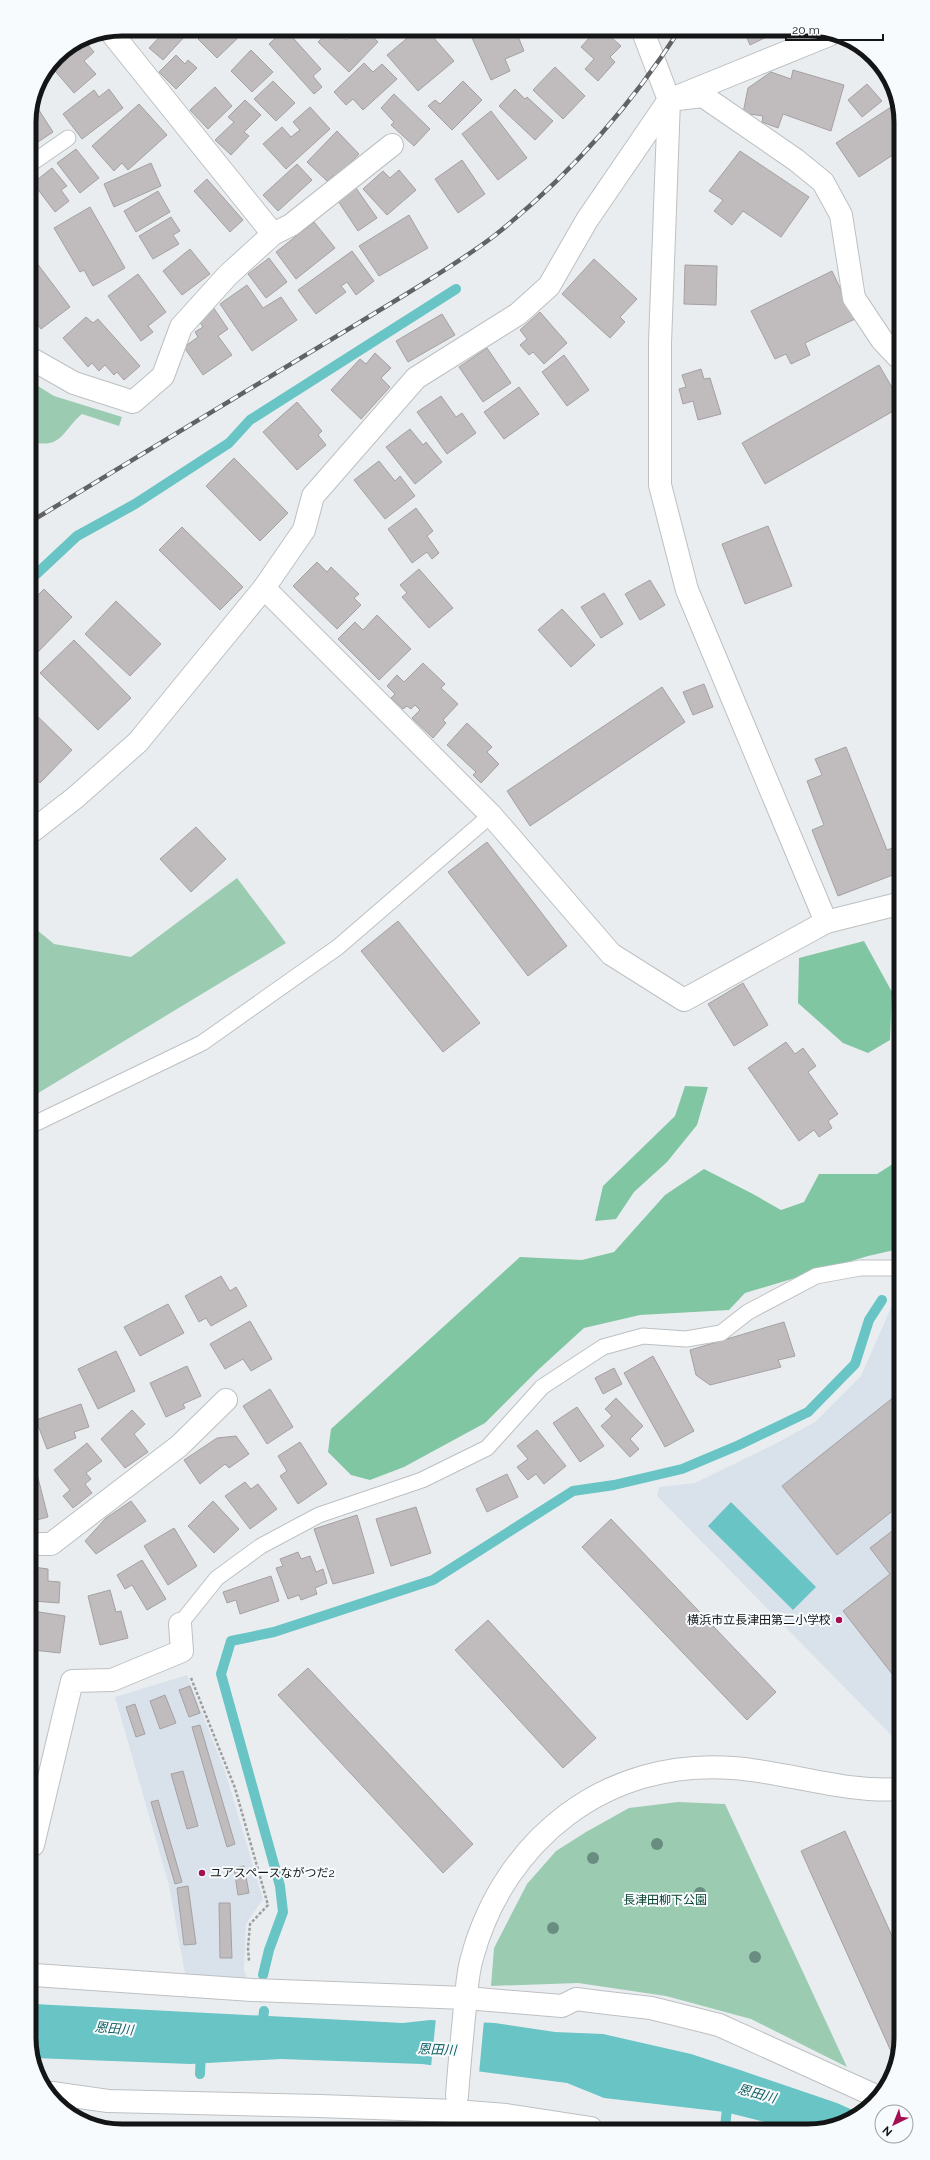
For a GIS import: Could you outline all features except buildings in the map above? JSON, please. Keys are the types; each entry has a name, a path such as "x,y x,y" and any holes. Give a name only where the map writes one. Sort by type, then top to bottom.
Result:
{"street":[{"path":"114,36 273,234"},
{"path":"645,36 669,100 660,343 660,485 687,590 826,922"},
{"path":"36,828 76,797 138,742 264,588 304,530 313,496 416,378 518,314 549,286 587,220 669,100 823,38"},
{"path":"669,100 702,96 796,160 823,182 841,215 854,298 882,340 894,353"},
{"path":"36,361 74,383 133,402 162,376 181,327 228,275 273,234 291,225 392,145"},
{"path":"264,588 491,815 611,954 684,1000 826,922 894,905"},
{"path":"36,1544 51,1544 179,1446 226,1400"},
{"path":"36,1836 72,1681 112,1680 182,1651 180,1624"},
{"path":"455,2112 471,1959 486,1916 512,1870 551,1826 592,1797 645,1776 700,1768 732,1768 859,1789 894,1790"},
{"path":"36,1975 465,2006 562,2006 576,2000 651,2008 719,2025 873,2095"},
{"path":"58,2095 108,2101 320,2106 455,2112 506,2115 565,2124"}],"lane":[{"path":"36,160 68,138"},
{"path":"36,1123 202,1043 338,947 491,815"},
{"path":"180,1624 217,1578 261,1546 319,1516 422,1480 487,1448 542,1387 603,1348 643,1336 686,1339 721,1333 748,1312 816,1276 860,1268 894,1268"}],"path":[{"path":"182,1651 235,1788 268,1905 250,1924 248,1948 252,1990"}],"shaded area":[{"name":"横浜市立長津田第二小学校","path":"893,1303 894,1738 657,1496 659,1487 695,1483 777,1443 815,1422 861,1376"},
{"path":"187,1675 225,1771 263,1899 246,1924 244,1971 248,1979 185,1974 169,1885 115,1697"}],"green space":[{"path":"36,385 54,396 122,417 119,426 82,414 55,441 41,444 36,443"},
{"path":"237,878 286,943 36,1094 36,929 54,944 131,957"},
{"path":"864,941 892,992 890,1040 868,1053 843,1043 798,1003 799,958"},
{"path":"685,1086 708,1087 697,1125 667,1162 634,1192 616,1219 595,1221 603,1186 675,1116"},
{"path":"894,1163 894,1250 868,1256 745,1293 729,1310 640,1315 584,1328 538,1370 485,1423 404,1467 370,1480 351,1475 328,1452 331,1429 520,1257 582,1260 614,1252 665,1195 704,1169 781,1210 804,1202 819,1174 877,1174"},
{"name":"長津田柳下公園","path":"678,1802 725,1804 847,2067 751,2019 666,1996 578,1983 491,1986 494,1948 527,1884 556,1851 629,1808"}],"water":[{"path":"731,1502 816,1587 793,1610 708,1526"},
{"name":"恩田川","path":"36,2004 403,2023 430,2020 495,2023 555,2032 603,2034 691,2054 837,2103 854,2111 836,2119 814,2124 773,2124 725,2112 604,2098 567,2083 422,2064 281,2059 190,2064 39,2058 36,2038"}],"pier":[{"path":"436,2018 484,2020 479,2074 431,2067"}],"waterway":[{"path":"36,574 77,536 135,504 229,443 250,420 456,289"},
{"path":"263,1975 269,1950 283,1912 280,1886 221,1674 231,1641 274,1632 433,1580 573,1491 614,1485 682,1469 739,1445 808,1412 855,1364 869,1320 882,1300"},
{"path":"262,2029 264,2011"},
{"path":"200,2074 201,2050"},
{"path":"725,2124 728,2099"}],"railway":[{"path":"36,518 415,289 461,260 494,236 547,190 596,140 640,86 675,36"}],"place":[{"name":"横浜市立長津田第二小学校","path":"839,1620"},
{"name":"ユアスペースながつだ2","path":"202,1873"}]}
